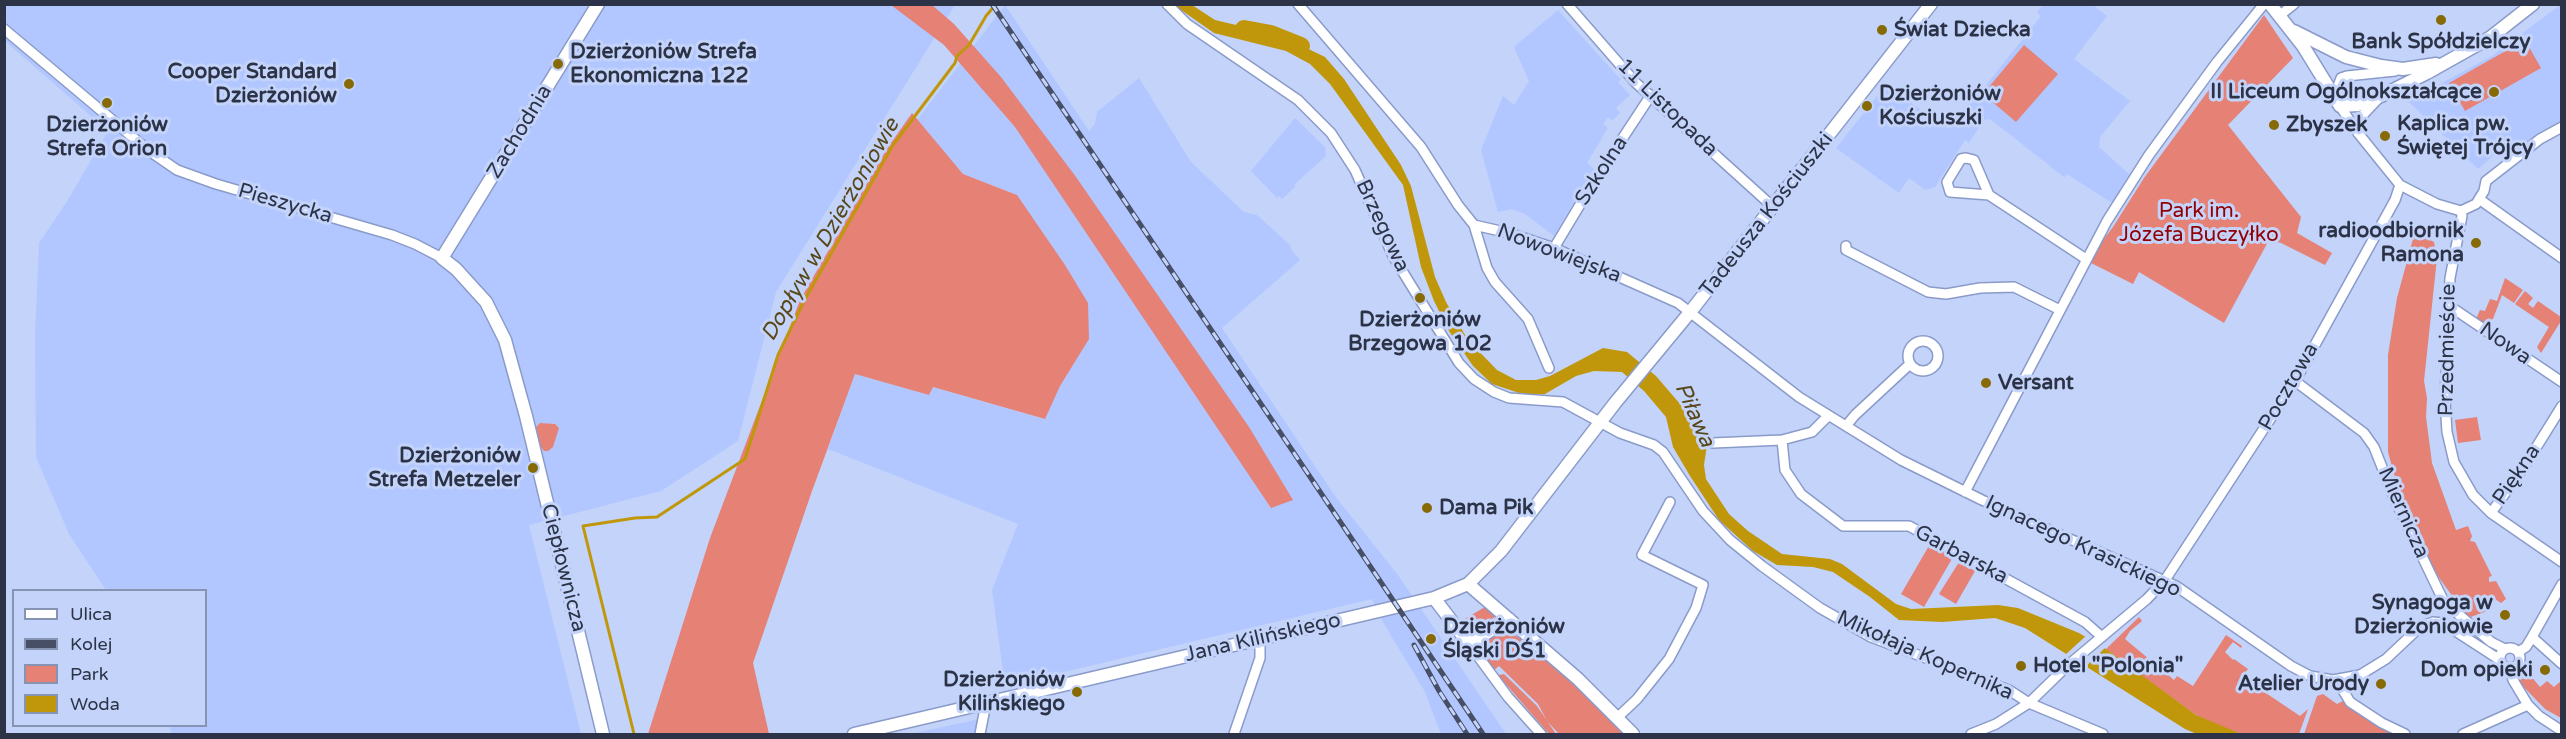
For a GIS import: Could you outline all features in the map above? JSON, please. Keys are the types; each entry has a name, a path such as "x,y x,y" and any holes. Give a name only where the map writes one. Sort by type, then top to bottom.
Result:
{"street":[{"name":"Zachodnia","path":"442,258 598,4"},
{"name":"Brzegowa","path":"1167,4 1188,24 1298,100 1330,133 1355,170 1393,256 1460,363 1474,379 1494,392 1509,398 1563,402 1600,422"},
{"name":"Nowowiejska","path":"1298,4 1421,147 1458,205 1474,225 1509,233 1554,248 1663,295 1691,311 1759,369 1846,426"},
{"name":"11 Listopada","path":"1567,4 1636,83 1772,206"},
{"name":"Tadeusza Kościuszki","path":"1600,422 1691,311 1931,4"},
{"path":"1965,492 2107,221 2149,155 2217,62 2264,4"},
{"path":"2270,4 2335,94 2358,133 2400,185 2438,204 2461,211 2471,207 2484,191 2486,181 2540,139 2562,127"},
{"path":"2279,16 2294,4"},
{"path":"2340,106 2358,105 2381,96 2450,60 2491,37 2533,4"},
{"name":"Pieszycka","path":"4,29 148,150 177,170 216,184 392,235 442,258 478,293 493,314 505,340 522,402"},
{"path":"2290,29 2346,57 2403,69"},
{"path":"2335,94 2342,78 2347,76 2450,60"},
{"name":"Szkolna","path":"1554,248 1651,95"},
{"path":"2358,133 2361,117 2381,96"},
{"path":"1989,195 1974,160 1961,159 1947,182 1950,192 1989,195 2086,259"},
{"name":"Pocztowa","path":"1971,735 1996,724 2029,703 2067,666 2147,599 2165,580 2295,381 2395,200 2400,185"},
{"path":"2479,199 2562,258"},
{"name":"Przedmieście","path":"2461,211 2462,216 2451,266 2445,401 2447,432 2454,462 2473,495 2491,513 2562,562"},
{"path":"1474,225 1487,268 1495,282 1528,319 1549,368"},
{"path":"1846,246 1846,250 1928,292 1946,294 1980,288 2014,288 2060,310"},
{"name":"Nowa","path":"2448,305 2562,382"},
{"path":"1846,426 1910,364"},
{"name":"Miernicza","path":"2295,381 2364,433 2374,447 2395,500 2444,602 2491,642 2505,649"},
{"name":"Ciepłownicza","path":"522,402 603,735"},
{"name":"Piękna","path":"2491,513 2562,406"},
{"path":"1713,443 1782,440 1812,432 1828,416"},
{"name":"Jana Kilińskiego","path":"854,735 1434,598 1468,584 1501,551 1600,422"},
{"name":"Mikołaja Kopernika","path":"1600,422 1659,448 1703,511 1730,540 1820,608 1871,637 2009,690 2029,703 2103,735"},
{"name":"Ignacego Krasickiego","path":"1846,426 1901,460 1965,492 2165,580 2302,672 2319,678 2350,678 2374,668 2420,627 2433,622 2443,623 2500,660"},
{"name":"Garbarska","path":"1782,440 1785,470 1801,494 1843,526 1909,526 2085,622 2100,638"},
{"path":"1618,717 1637,699 1669,659 1696,608 1703,585 1642,555 1670,502"},
{"path":"1468,584 1578,679 1618,717 1633,735"},
{"path":"2518,652 2526,647 2562,584"},
{"path":"1434,598 1508,697 1541,735"},
{"path":"1469,644 1509,619"},
{"path":"2532,637 2562,664"},
{"path":"1234,735 1260,658 1260,638"},
{"path":"2513,648 2518,652 2519,662 2510,668 2500,660 2500,655 2505,649 2513,648"},
{"path":"2510,668 2513,680 2528,705 2539,716 2562,731"},
{"path":"2350,678 2344,692 2350,702 2405,735"},
{"path":"980,735 986,703"},
{"path":"2463,735 2528,705"}],"shaded area":[{"path":"4,5 955,5 776,292 738,441 661,491 529,525 581,734 172,734 169,727 207,727 207,589 105,589 69,534 36,457 35,336 39,243 68,200 108,131 5,41"},
{"path":"1005,5 1089,131 1095,124 1097,112 1139,78 1191,162 1244,212 1257,215 1290,245 1300,260 1222,328 1335,496 1398,575 1506,734 1441,734 1424,690 1384,624 1372,599 1005,686 992,590 1018,524 828,449 855,374 929,395 932,387 1044,419 1017,195 963,174 917,120"},
{"path":"2043,5 2093,5 2107,16 2074,59 2130,101 2100,137 2099,147 2130,175 2112,203 2067,174 2064,177 1990,119 1984,120 1969,143 1965,140 1935,187 1925,190 1909,178 1899,193 1836,148 1886,85 1948,129 1968,104 1971,104 2041,16 2037,12"},
{"name":"II Liceum Ogólnokształcące","path":"2560,5 2561,122 2504,158 2494,155 2478,169 2408,101 2492,56"},
{"path":"1558,10 1621,80 1618,82 1630,95 1616,108 1620,113 1612,121 1608,117 1603,124 1608,128 1587,163 1594,169 1554,236 1525,214 1511,209 1498,212 1481,150 1503,96 1514,105 1529,81 1514,47"},
{"path":"1295,118 1325,147 1326,156 1282,199 1279,196 1277,198 1251,171"},
{"path":"980,719 977,734 910,734"}],"green space":[{"path":"891,5 932,5 954,24 1001,77 1076,177 1249,427 1293,500 1271,508 1015,127 944,45"},
{"name":"Park im. Józefa Buczyłko","path":"2264,15 2293,58 2228,125 2301,217 2297,233 2332,253 2325,265 2281,243 2269,240 2224,323 2139,272 2133,284 2087,261 2113,227 2144,178"},
{"path":"2525,40 2541,68 2465,111 2449,83"},
{"path":"2024,45 2058,74 2016,122 1983,94"},
{"path":"912,113 963,174 1017,195 1088,303 1089,339 1060,386 1045,419 933,387 929,395 855,374 753,663 769,734 648,734 710,538 800,300 886,150"},
{"path":"2418,234 2434,242 2437,258 2424,381 2432,463 2456,530 2468,526 2472,536 2470,541 2475,542 2492,576 2489,577 2489,582 2496,581 2506,599 2501,603 2495,599 2488,603 2490,610 2468,618 2435,572 2404,510 2388,452 2388,355 2397,298 2413,239"},
{"path":"2505,278 2523,290 2514,303 2502,295 2493,319 2482,323 2476,319 2480,310 2485,311 2490,299 2497,301"},
{"path":"2525,291 2533,298 2528,304 2533,308 2538,301 2561,317 2561,321 2541,353 2537,347 2549,327 2515,304"},
{"path":"2477,417 2481,440 2458,443 2455,420"},
{"path":"540,423 555,424 559,428 553,447 548,451 544,451 540,446 536,427"},
{"path":"1930,544 1953,557 1924,607 1901,594"},
{"path":"1959,562 1975,571 1956,604 1939,594"},
{"path":"1485,607 1495,617 1469,636 1458,623"},
{"path":"2139,617 2142,621 2130,631 2125,639 2174,680 2177,676 2193,686 2226,635 2242,646 2241,648 2233,642 2225,652 2248,669 2242,677 2300,716 2308,709 2299,734 2239,733 2213,724 2196,715 2126,665 2106,649"},
{"path":"1505,633 1516,636 1528,644 1592,700 1626,734 1559,734 1547,721 1538,704 1499,666 1494,670 1479,651 1480,647 1493,637"},
{"path":"1504,674 1537,706 1556,734 1549,734 1498,675"},
{"path":"2530,675 2540,687 2547,681 2554,687 2561,681 2561,718 2545,709 2518,681"},
{"path":"2323,694 2337,704 2345,700 2398,734 2304,734 2317,696"}],"water":[{"path":"1174,5 1192,5 1215,20 1296,43 1325,57 1344,79 1401,165 1411,186 1435,277 1446,302 1468,340 1497,370 1516,380 1536,380 1550,376 1603,348 1627,352 1656,376 1705,433 1706,479 1729,514 1748,531 1782,554 1830,559 1842,564 1896,604 1911,609 1998,605 2018,608 2079,633 2106,649 2196,715 2239,733 2255,734 2197,734 2185,729 2025,628 1995,618 1942,622 1899,620 1833,572 1813,567 1777,565 1753,551 1719,520 1673,447 1666,417 1644,391 1622,372 1594,371 1576,376 1545,394 1525,395 1492,384 1473,366 1449,331 1434,301 1421,267 1403,185 1330,84 1310,64 1286,51 1214,33"}],"pier":[{"path":"2088,634 2107,646 2083,669 2064,656"}],"waterway":[{"name":"Dopływ w Dzierżoniowie","path":"634,734 583,526 657,517 745,459 778,355 805,299 893,145 955,63 957,56 969,45 996,4"},
{"name":"Piława","path":"1244,29 1271,34 1301,46"}],"railway":[{"path":"992,4 1483,734"},
{"path":"1414,645 1439,691 1467,734"}],"place":[{"name":"Bank Spółdzielczy","path":"2441,20"},
{"name":"Świat Dziecka","path":"1882,30"},
{"name":"Dzierżoniów Strefa Ekonomiczna 122","path":"558,64"},
{"name":"Cooper Standard Dzierżoniów","path":"349,84"},
{"name":"II Liceum Ogólnokształcące","path":"2494,92"},
{"name":"Dzierżoniów Strefa Orion","path":"107,103"},
{"name":"Dzierżoniów Kościuszki","path":"1867,106"},
{"name":"Zbyszek","path":"2274,125"},
{"name":"Kaplica pw. Świętej Trójcy","path":"2385,136"},
{"name":"radioodbiornik Ramona","path":"2476,243"},
{"name":"Dzierżoniów Brzegowa 102","path":"1420,298"},
{"name":"Versant","path":"1986,383"},
{"name":"Dzierżoniów Strefa Metzeler","path":"533,468"},
{"name":"Dama Pik","path":"1427,508"},
{"name":"Synagoga w Dzierżoniowie","path":"2505,615"},
{"name":"Dzierżoniów Śląski DŚ1","path":"1431,639"},
{"name":"Hotel \"Polonia\"","path":"2021,666"},
{"name":"Dom opieki","path":"2545,670"},
{"name":"Atelier Urody","path":"2381,684"},
{"name":"Dzierżoniów Kilińskiego","path":"1077,692"}]}
